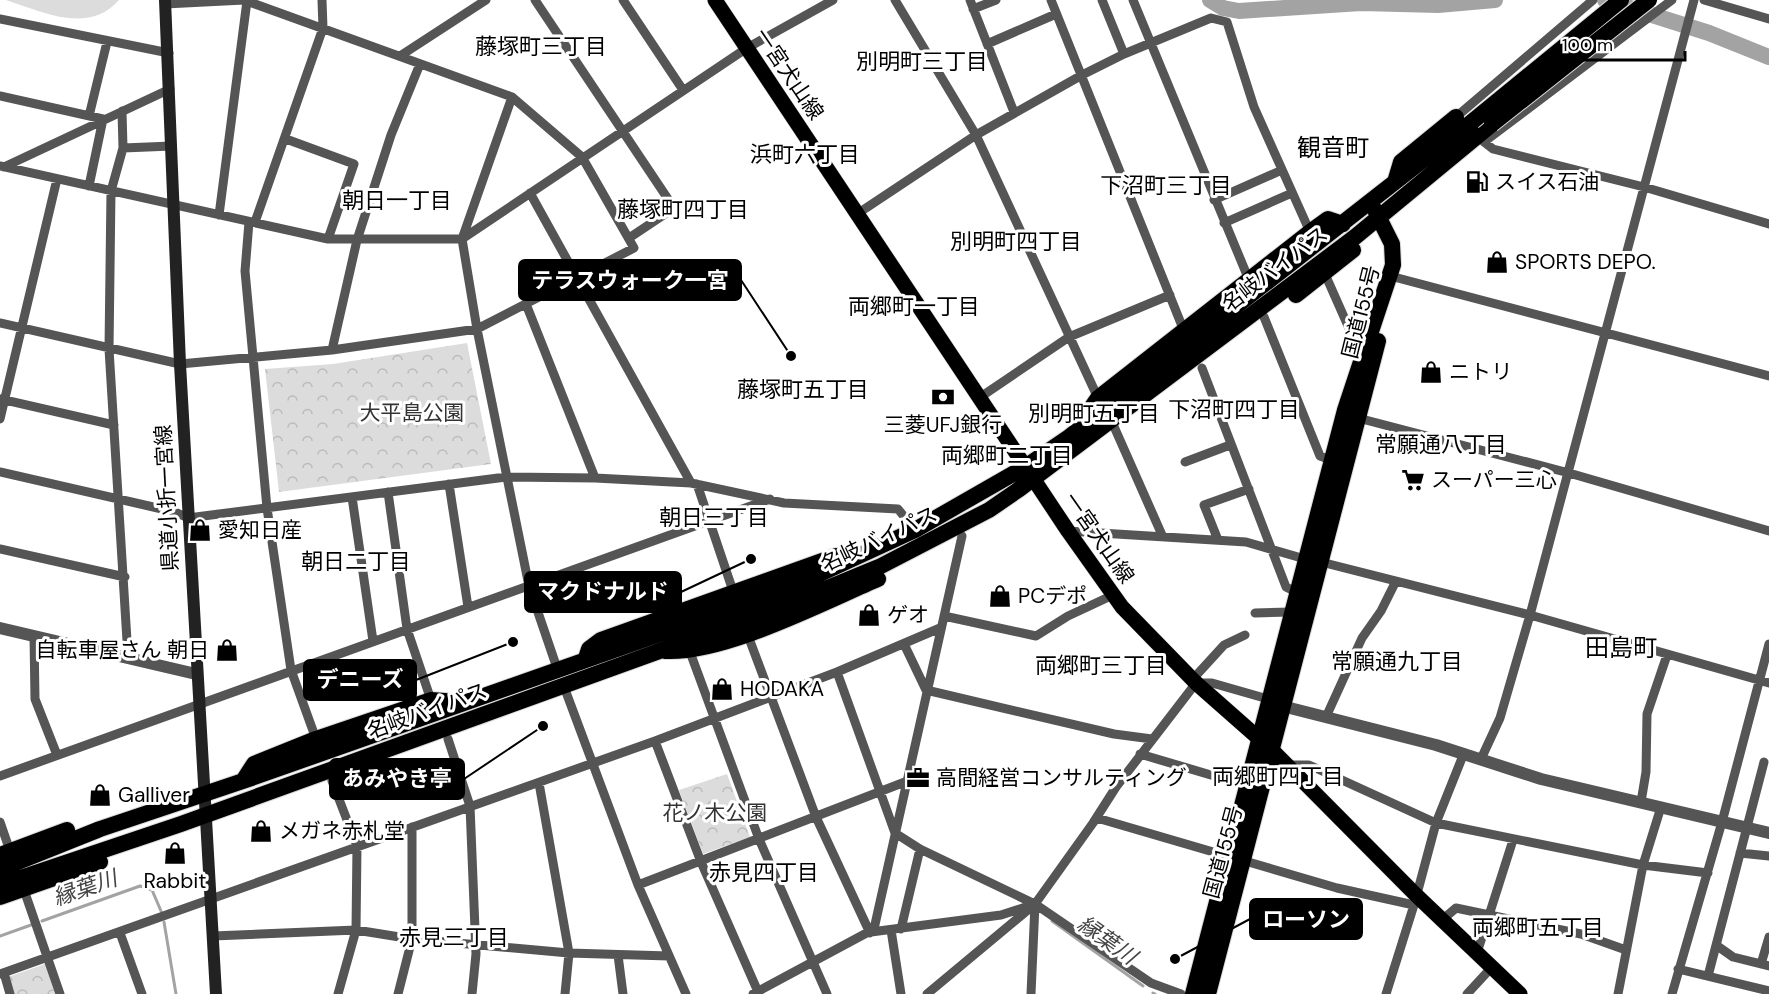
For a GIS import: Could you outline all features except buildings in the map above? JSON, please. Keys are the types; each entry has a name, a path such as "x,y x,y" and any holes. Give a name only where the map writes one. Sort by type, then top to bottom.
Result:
{"highway":[{"name":"名岐バイパス","path":"0,885 181,824 784,606 879,567 989,510 1088,422 1343,224 1621,0"},
{"name":"名岐バイパス","path":"0,869 100,829 243,781 585,658 787,589 915,530 1029,473 1116,419 1476,144 1492,124 1654,5"},
{"path":"1395,182 1401,162 1456,117"},
{"name":"国道155号","path":"1193,994 1227,856 1248,786 1258,737 1275,703 1313,561 1358,418 1394,277 1397,246 1382,216 1371,201"},
{"name":"国道155号","path":"1208,994 1245,861 1272,750 1275,703 1296,592 1313,561 1331,459 1393,265 1392,244 1382,216"},
{"path":"1088,422 1089,411 1098,398 1310,232 1328,219 1343,224"},
{"path":"1116,419 1139,416 1264,317 1353,252 1355,237"},
{"path":"656,651 690,652 771,626 881,578 962,536 975,528 989,510"},
{"path":"585,658 590,649 601,640 842,554 872,550"},
{"path":"695,622 712,602"},
{"path":"771,626 784,606"},
{"path":"288,785 332,781 448,739 520,711 535,695"},
{"path":"243,781 254,764 316,739 424,703 463,702"},
{"path":"397,726 424,703"},
{"path":"0,897 167,837 181,824"},
{"path":"5,853 72,829 100,829"},
{"path":"44,882 57,865"}],"main road":[{"name":"一宮犬山線","path":"715,0 1029,473 1113,594 1194,681 1288,765 1415,900 1443,920 1520,994"},
{"name":"県道小折一宮線","path":"165,2 169,53 180,364 216,994"}],"street":[{"path":"219,215 245,0"},
{"path":"0,323 180,364 332,351 477,329 634,248 582,157 512,97 245,0 165,2"},
{"path":"316,739 291,670 267,508 245,271 252,222 286,139 323,28 322,0"},
{"path":"400,56 486,0"},
{"path":"535,0 674,208 629,238"},
{"path":"623,0 683,90"},
{"path":"2,167 328,239 462,239 747,48 833,0"},
{"path":"895,0 976,135 1098,398"},
{"path":"996,0 971,5 1014,112"},
{"path":"1051,0 1184,331"},
{"path":"1102,0 1124,54"},
{"path":"1133,0 1249,280"},
{"path":"1476,144 1647,20 1654,5 1672,0"},
{"path":"1481,759 1500,717 1530,615 1694,0"},
{"path":"1704,0 1769,19"},
{"path":"1456,117 1590,3 1638,27"},
{"path":"987,44 1056,14"},
{"path":"857,213 1014,112 1124,54 1211,18 1227,22 1254,107 1310,232"},
{"path":"0,19 169,53"},
{"path":"89,116 107,42"},
{"path":"332,351 357,240 392,135 420,64"},
{"path":"2,167 170,89"},
{"path":"0,96 103,119"},
{"path":"512,97 462,239 477,329 529,586 563,685 638,885 686,994"},
{"path":"122,111 123,148 111,191 109,349 125,577 128,657"},
{"path":"89,186 103,119"},
{"path":"286,139 354,164 328,239"},
{"path":"1476,144 1644,187 1769,224"},
{"path":"123,148 172,146"},
{"path":"1214,200 1282,170"},
{"path":"0,419 2,399 57,179"},
{"path":"530,193 694,484 734,594"},
{"path":"1224,223 1292,193"},
{"path":"1325,274 1352,335 1367,342"},
{"path":"1394,277 1769,376"},
{"path":"980,398 1069,337 1170,295"},
{"path":"526,304 596,478"},
{"path":"1264,317 1320,456 1331,459"},
{"path":"1202,368 1270,548 1286,586 1296,592"},
{"path":"2,399 114,425"},
{"path":"1358,418 1569,473 1769,531"},
{"path":"1116,419 1162,534"},
{"path":"1185,462 1230,445"},
{"path":"0,472 175,512 188,518 506,477 596,478 694,484 784,503 898,509 915,530"},
{"path":"449,484 468,607"},
{"path":"1218,540 1204,505 1249,489"},
{"path":"388,492 407,629 424,703"},
{"path":"352,497 373,641"},
{"path":"0,776 770,500"},
{"path":"1068,531 1162,534 1246,542 1530,615 1764,682"},
{"path":"655,741 701,862 757,993 870,933 874,929 895,833 910,780 926,690 962,536"},
{"path":"0,549 125,577"},
{"path":"1326,717 1362,638 1381,611 1396,581"},
{"path":"944,616 1036,636 1068,616 1113,594"},
{"path":"1255,613 1291,612"},
{"path":"0,628 196,674"},
{"path":"10,994 2,974 716,719 837,672 940,628"},
{"path":"747,633 816,817 870,933"},
{"path":"927,994 1035,904 1194,681 1224,645 1245,635"},
{"path":"34,636 35,699 57,755"},
{"path":"904,644 926,690"},
{"path":"1672,994 1764,682 1769,644"},
{"path":"690,652 759,839 827,994"},
{"path":"1641,802 1646,772 1647,714 1667,655"},
{"path":"837,672 895,833 920,849 1035,904 1151,982 1180,994"},
{"path":"1194,681 1212,683 1275,703 1464,753 1541,779 1769,833"},
{"path":"926,690 1114,734 1152,739"},
{"path":"448,739 470,806 476,944 472,994"},
{"path":"1386,994 1436,823 1464,753"},
{"path":"1140,754 1248,786"},
{"path":"1708,976 1764,762"},
{"path":"1288,765 1309,765 1436,823 1643,865 1708,873"},
{"path":"638,885 910,780"},
{"path":"332,781 357,846 356,930 338,994"},
{"path":"539,783 569,953 565,994"},
{"path":"1618,994 1643,865 1661,807"},
{"path":"1097,818 1227,856"},
{"path":"0,822 5,853"},
{"path":"398,994 412,939 412,827"},
{"path":"1477,952 1513,840"},
{"path":"901,929 920,849"},
{"path":"1740,853 1769,856"},
{"path":"1245,861 1337,888 1415,900"},
{"path":"24,890 60,994"},
{"path":"870,933 1001,915 1035,904"},
{"path":"1031,994 1035,904"},
{"path":"1443,920 1456,908 1581,934 1626,950"},
{"path":"213,936 356,930 412,939 569,953 669,956"},
{"path":"891,930 901,994"},
{"path":"120,933 142,994"},
{"path":"1716,945 1733,957 1765,965 1769,937"},
{"path":"618,955 622,994"},
{"path":"1467,994 1492,967"},
{"path":"1678,969 1769,991"},
{"path":"1151,982 1151,994"}],"green space":[{"path":"6,0 119,0 107,11 79,19 50,15"},
{"name":"大平島公園","path":"467,343 491,464 279,492 265,369 333,364"},
{"name":"花ノ木公園","path":"727,774 750,837 703,854 679,790"},
{"path":"45,964 55,994 14,994 8,977"}],"waterway":[{"path":"1210,0 1223,8 1239,11 1361,3 1438,5 1495,0"},
{"path":"1605,0 1709,33 1769,57"},
{"name":"縁葉川","path":"42,921 140,886 152,890 161,911"},
{"name":"縁葉川","path":"1052,921 1143,986"},
{"name":"縁葉川","path":"164,922 176,994"},
{"name":"縁葉川","path":"0,936 31,925"}],"place":[{"name":"スイス石油","path":"1477,182"},
{"name":"SPORTS DEPO.","path":"1497,262"},
{"name":"テラスウォーク一宮","path":"791,356"},
{"name":"ニトリ","path":"1431,372"},
{"name":"三菱UFJ銀行","path":"943,397"},
{"name":"スーパー三心","path":"1413,480"},
{"name":"愛知日産","path":"200,530"},
{"name":"マクドナルド","path":"751,559"},
{"name":"PCデポ","path":"1000,596"},
{"name":"ゲオ","path":"869,615"},
{"name":"デニーズ","path":"513,642"},
{"name":"自転車屋さん 朝日","path":"227,650"},
{"name":"HODAKA","path":"722,689"},
{"name":"あみやき亭","path":"543,726"},
{"name":"高間経営コンサルティング","path":"918,778"},
{"name":"Galliver","path":"100,795"},
{"name":"メガネ赤札堂","path":"261,831"},
{"name":"Rabbit","path":"175,853"},
{"name":"ローソン","path":"1175,959"}],"district":[{"name":"藤塚町三丁目","path":"541,46"},
{"name":"別明町三丁目","path":"922,61"},
{"name":"観音町","path":"1333,147"},
{"name":"浜町六丁目","path":"805,154"},
{"name":"下沼町三丁目","path":"1166,185"},
{"name":"朝日一丁目","path":"397,200"},
{"name":"藤塚町四丁目","path":"683,209"},
{"name":"別明町四丁目","path":"1016,241"},
{"name":"両郷町一丁目","path":"914,306"},
{"name":"藤塚町五丁目","path":"803,389"},
{"name":"下沼町四丁目","path":"1234,409"},
{"name":"別明町五丁目","path":"1094,413"},
{"name":"常願通八丁目","path":"1441,444"},
{"name":"両郷町二丁目","path":"1007,455"},
{"name":"朝日三丁目","path":"714,517"},
{"name":"朝日二丁目","path":"356,561"},
{"name":"田島町","path":"1621,647"},
{"name":"常願通九丁目","path":"1397,661"},
{"name":"両郷町三丁目","path":"1101,665"},
{"name":"両郷町四丁目","path":"1278,776"},
{"name":"赤見四丁目","path":"764,872"},
{"name":"両郷町五丁目","path":"1538,927"},
{"name":"赤見三丁目","path":"454,937"}]}
